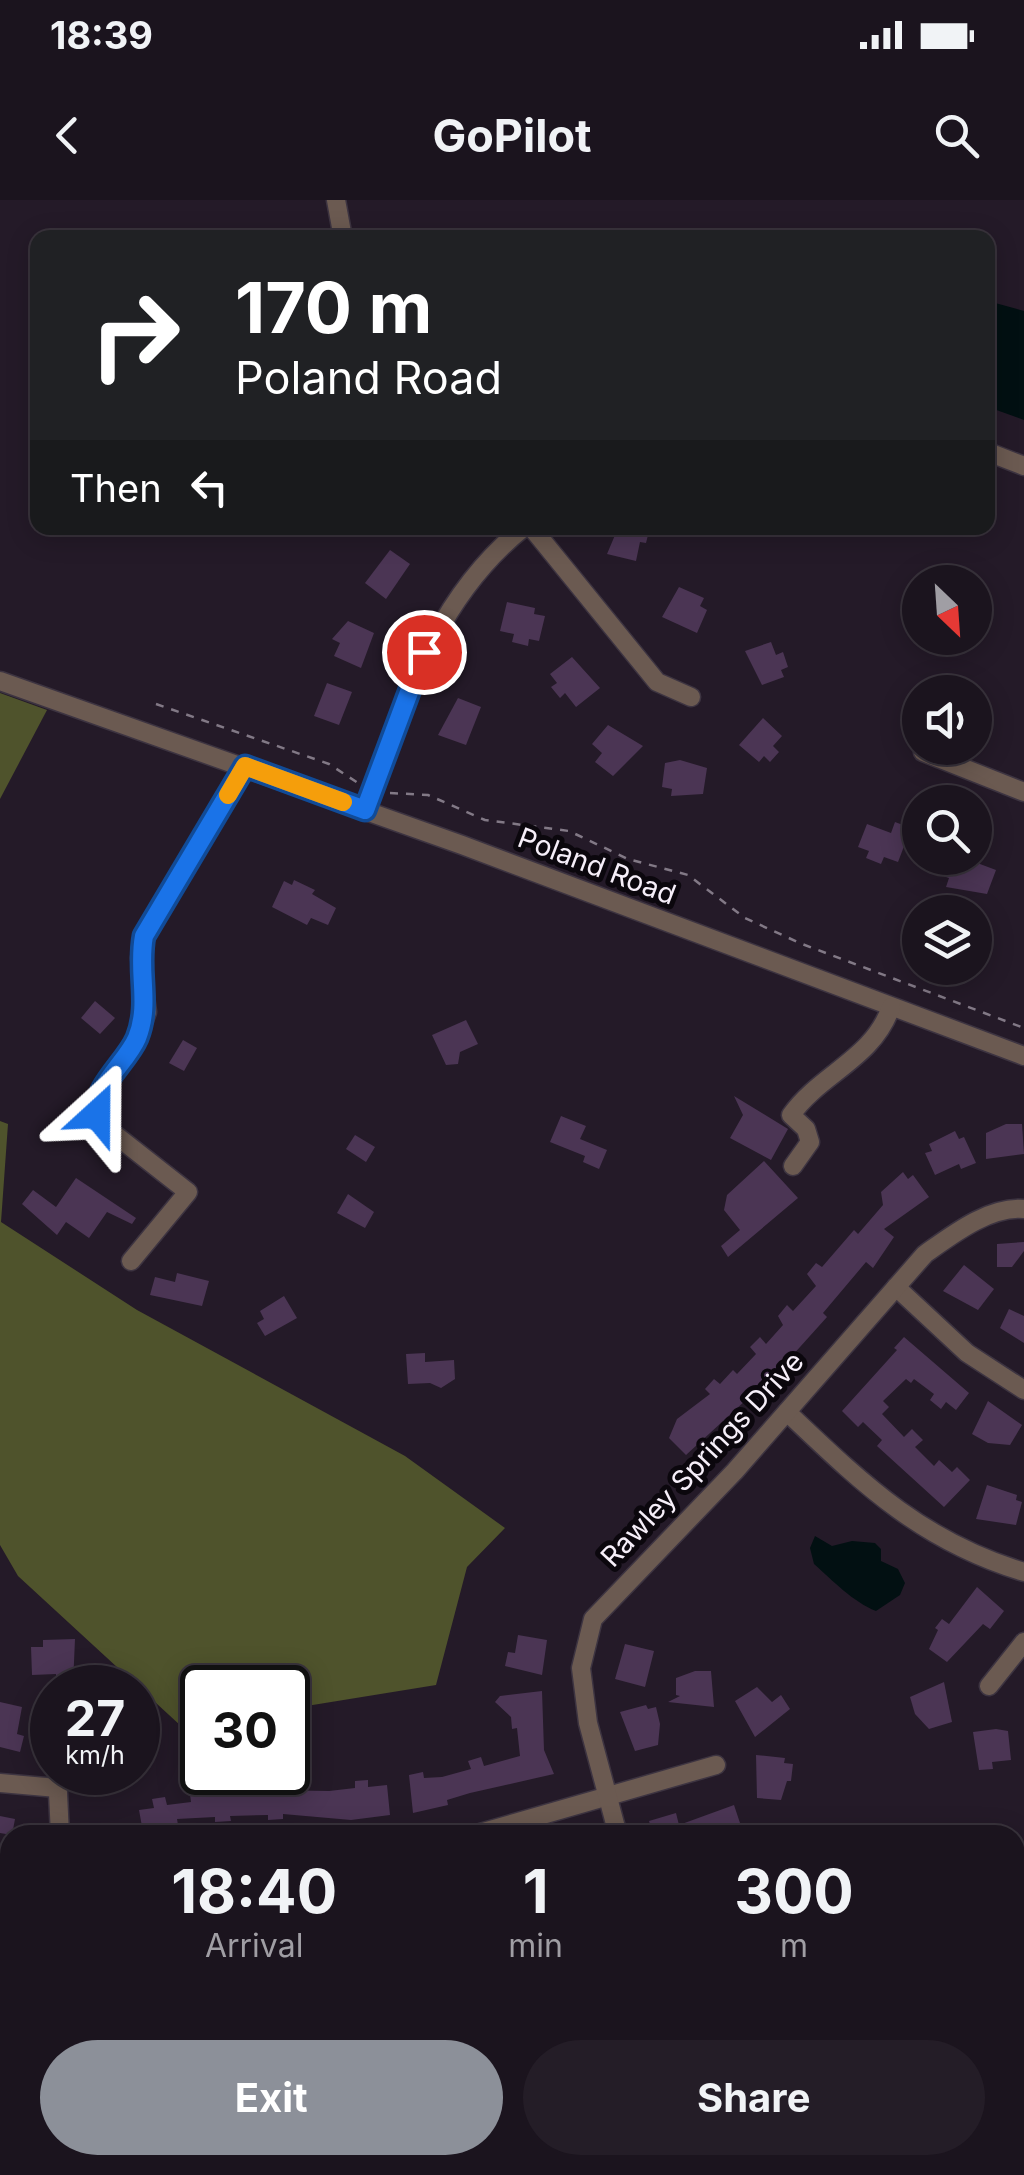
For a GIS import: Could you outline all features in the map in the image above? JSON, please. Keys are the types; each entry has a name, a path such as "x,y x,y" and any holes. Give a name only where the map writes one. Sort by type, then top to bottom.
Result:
{"street":[{"path":"336,200 342,230"},
{"path":"995,455 1024,466"},
{"path":"365,810 439,623 484,562 515,535"},
{"path":"538,535 657,682 691,697"},
{"name":"Poland Road","path":"0,681 245,766 1024,1056"},
{"path":"956,765 1024,792"},
{"path":"131,1260 188,1192 108,1130 97,1114 98,1097 135,1042 147,1012 140,958 144,936 245,766"},
{"path":"793,1166 810,1142 806,1128 791,1115 812,1089 875,1040 891,1008"},
{"name":"Rawley Springs Drive","path":"615,1825 588,1723 581,1668 593,1619 787,1412 925,1254 964,1226 1014,1208 1024,1209"},
{"path":"896,1288 967,1353 1024,1390"},
{"path":"787,1412 866,1486 920,1528 1024,1572"},
{"path":"990,1686 1024,1642"},
{"path":"505,1825 716,1765"},
{"path":"0,1783 30,1781"},
{"path":"58,1795 59,1825"}],"path":[{"path":"156,704 329,764 373,788 428,795 485,820 569,831 628,858 688,876 745,918 802,944 1024,1028"}],"green space":[{"path":"0,693 47,710 0,799"},
{"path":"0,1121 8,1124 1,1222 137,1310 405,1456 505,1528 467,1567 436,1685 310,1705 310,1665 180,1665 180,1725 160,1707 160,1665 115,1665 18,1576 0,1545"}],"shaded area":[{"path":"995,303 1024,311 1024,420 995,410"},
{"path":"815,1536 832,1546 852,1541 875,1543 881,1549 881,1561 898,1569 905,1583 900,1595 876,1611 859,1602 814,1564 810,1548"}],"building":[{"path":"615,535 648,535 646,543 640,542 636,561 607,554"},
{"path":"390,550 410,564 386,599 365,583"},
{"path":"679,587 704,598 700,606 707,610 697,633 662,617"},
{"path":"507,602 535,608 534,614 545,616 539,641 529,639 528,646 512,642 514,634 500,631"},
{"path":"348,621 374,633 361,668 334,656 340,643 332,639"},
{"path":"771,642 776,655 783,652 788,667 781,670 784,677 762,685 745,651"},
{"path":"572,657 600,688 576,707 565,693 560,698 551,687 557,683 550,674"},
{"path":"327,683 352,692 339,725 314,716"},
{"path":"458,698 481,707 466,745 438,735"},
{"path":"763,718 782,736 773,746 779,752 770,762 764,756 759,762 739,745"},
{"path":"608,725 643,746 613,776 595,762 602,753 592,744"},
{"path":"680,760 707,768 703,794 671,796 672,789 662,787 665,763"},
{"path":"895,822 902,825 898,862 884,857 881,864 866,858 869,851 858,847 867,824 891,833"},
{"path":"992,868 996,870 987,894 946,887 949,878 943,876 992,875"},
{"path":"294,880 315,890 312,894 336,908 328,925 311,918 307,925 272,907 284,881 292,885"},
{"path":"95,1001 115,1018 100,1034 81,1018"},
{"path":"466,1020 478,1044 460,1052 458,1064 446,1065 432,1035"},
{"path":"183,1040 197,1048 184,1071 169,1063"},
{"path":"734,1096 788,1129 771,1160 730,1138 743,1115"},
{"path":"561,1116 586,1126 580,1139 607,1150 599,1169 583,1162 585,1156 550,1142"},
{"path":"1006,1124 1022,1124 1024,1154 986,1159 986,1133"},
{"path":"955,1131 959,1139 964,1137 976,1163 961,1169 959,1164 935,1175 925,1153 932,1151 929,1144"},
{"path":"355,1135 375,1147 366,1162 346,1149"},
{"path":"764,1161 798,1198 728,1257 721,1246 740,1230 724,1210 727,1195"},
{"path":"903,1172 908,1179 913,1175 929,1197 884,1229 894,1237 873,1268 866,1262 823,1313 827,1317 782,1367 686,1455 669,1438 677,1419 710,1394 705,1389 714,1379 720,1384 733,1370 737,1374 756,1354 750,1347 760,1337 766,1344 783,1325 778,1316 787,1305 793,1311 816,1286 807,1274 816,1263 822,1267 854,1230 858,1234 883,1205 881,1192"},
{"path":"76,1178 136,1218 132,1224 107,1212 89,1238 66,1222 57,1235 22,1204 33,1190 56,1207"},
{"path":"348,1194 374,1212 365,1228 337,1213"},
{"path":"1024,1242 1024,1251 1012,1267 997,1267 997,1244"},
{"path":"964,1265 994,1289 978,1310 943,1291"},
{"path":"177,1273 209,1281 202,1306 150,1295 155,1277 175,1282"},
{"path":"284,1296 297,1318 265,1336 257,1323 264,1319 260,1311"},
{"path":"1009,1309 1024,1316 1024,1343 1000,1328"},
{"path":"904,1337 969,1393 956,1410 946,1402 941,1409 930,1400 934,1394 914,1379 911,1383 906,1379 883,1401 889,1407 882,1414 904,1437 912,1429 923,1440 915,1447 934,1466 939,1460 952,1472 957,1467 970,1480 944,1507 877,1446 882,1440 863,1422 858,1427 842,1411"},
{"path":"425,1353 425,1362 454,1360 455,1379 441,1388 430,1383 408,1384 406,1354"},
{"path":"988,1401 1022,1425 1010,1445 988,1443 972,1434"},
{"path":"987,1485 1017,1495 1016,1500 1022,1502 1016,1525 976,1519"},
{"path":"977,1587 1004,1611 990,1629 983,1624 947,1662 929,1649 938,1630 935,1628 942,1619 949,1624"},
{"path":"518,1635 547,1640 542,1675 505,1666 508,1652 515,1653"},
{"path":"75,1639 74,1665 32,1665 31,1647 43,1647 43,1640"},
{"path":"625,1644 654,1651 645,1687 615,1679"},
{"path":"695,1671 711,1671 714,1707 668,1702 680,1696 676,1695 676,1678"},
{"path":"944,1682 952,1722 929,1729 915,1714 910,1697"},
{"path":"757,1687 772,1702 781,1695 790,1709 755,1737 735,1701"},
{"path":"542,1691 544,1750 554,1774 470,1793 447,1800 448,1805 413,1813 409,1775 423,1772 424,1778 442,1777 471,1769 468,1761 481,1757 484,1766 520,1756 517,1728 512,1729 511,1717 495,1702 500,1696"},
{"path":"0,1702 22,1707 17,1734 24,1736 20,1752 0,1747"},
{"path":"646,1705 648,1709 656,1707 660,1724 658,1745 635,1751 620,1712"},
{"path":"1008,1731 1011,1760 992,1762 993,1769 979,1770 973,1732"},
{"path":"756,1755 785,1758 784,1763 793,1764 791,1781 787,1781 781,1800 757,1798"},
{"path":"368,1780 368,1787 387,1785 390,1815 351,1820 283,1814 283,1819 268,1820 268,1815 230,1816 231,1821 215,1822 215,1817 177,1819 178,1825 142,1825 139,1810 154,1808 152,1799 165,1797 167,1805 191,1802 190,1795 310,1795 310,1791 355,1788 355,1781"},
{"path":"734,1805 741,1825 679,1825"},
{"path":"676,1813 679,1825 650,1825 649,1821"},
{"path":"0,1816 15,1819 14,1825 0,1825"}],"slow traffic":[{"path":"228,795 245,766 343,802"}],"route":[{"path":"97,1114 98,1097 135,1042 147,1012 140,958 144,936 245,766 365,810 424,652"}]}
